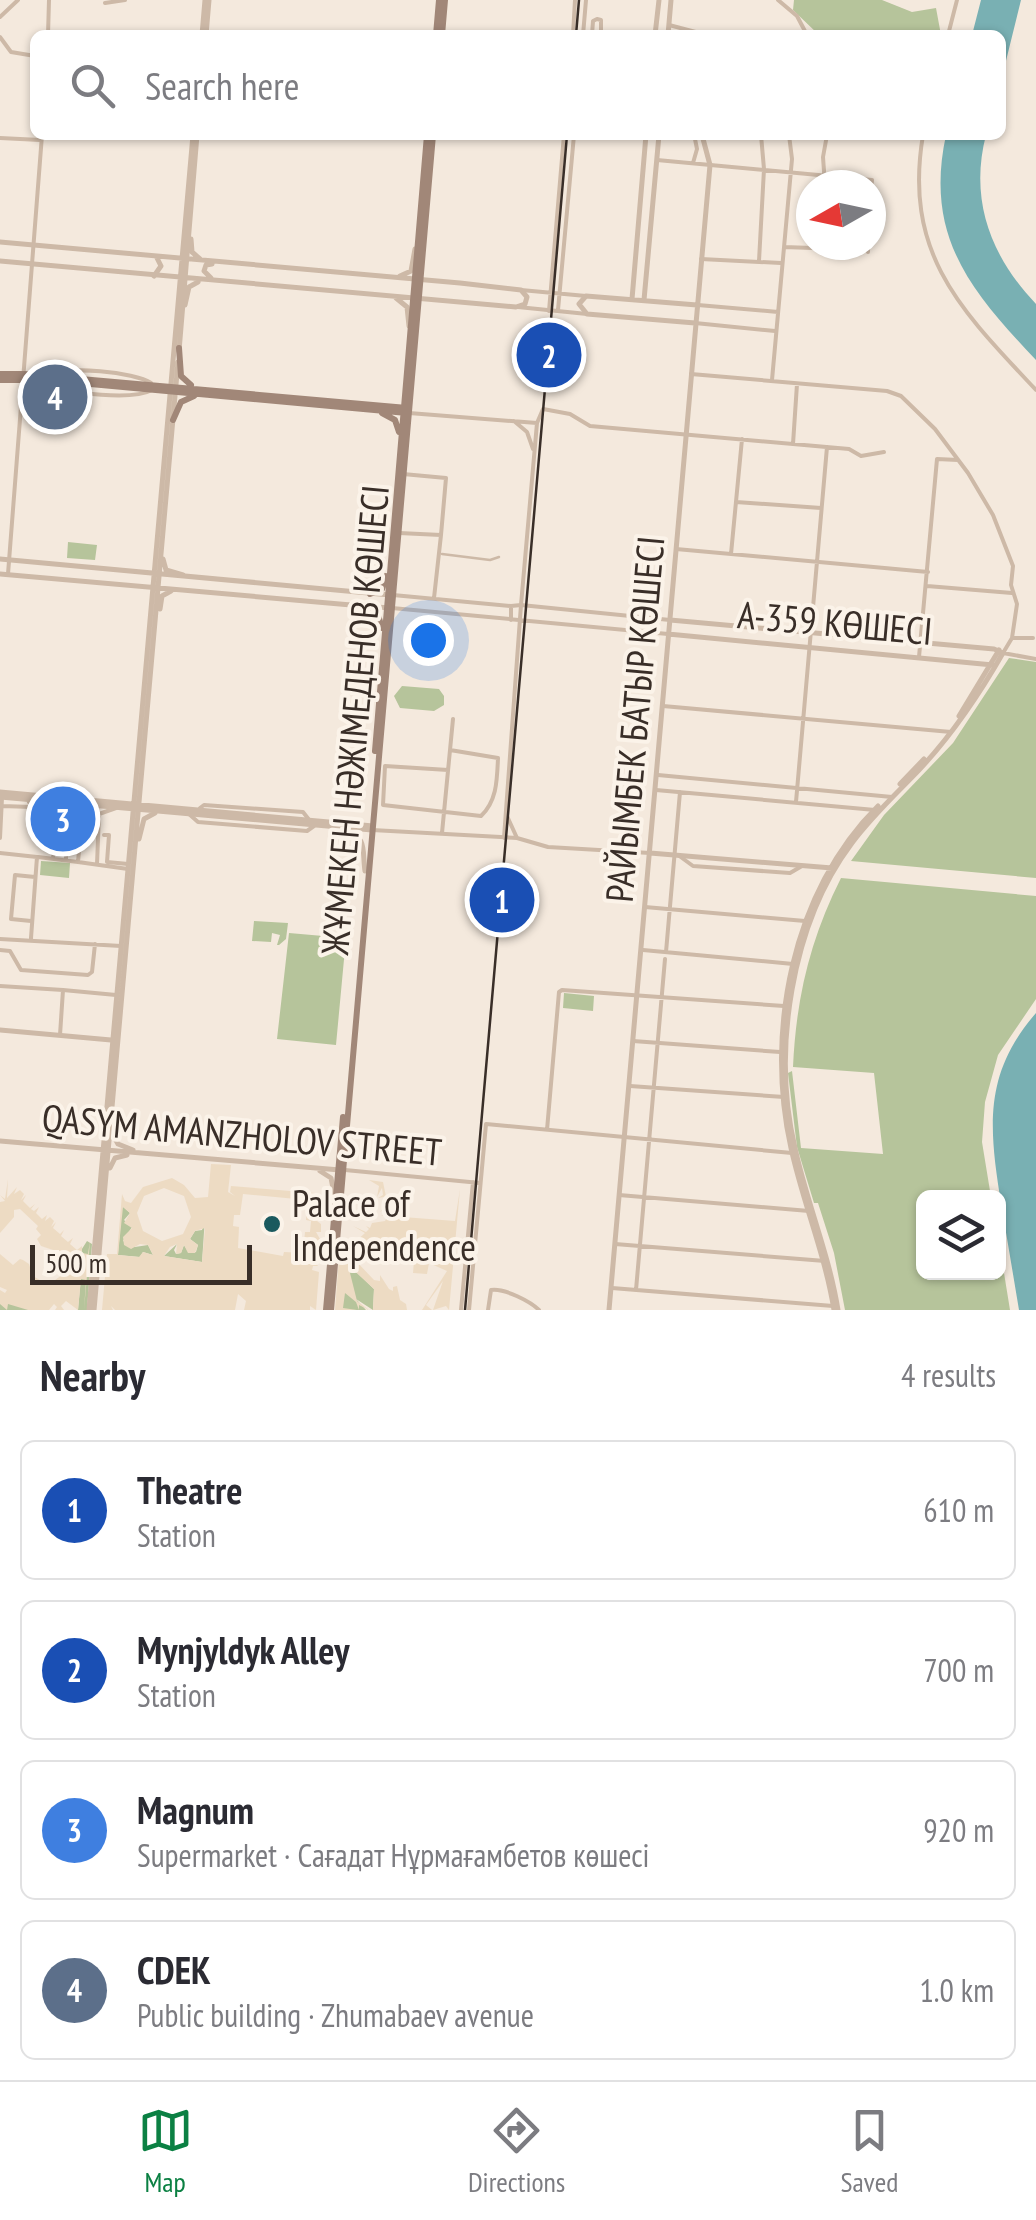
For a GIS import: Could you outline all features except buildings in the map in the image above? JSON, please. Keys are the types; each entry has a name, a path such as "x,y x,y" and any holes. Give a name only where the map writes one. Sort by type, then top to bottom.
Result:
{"main road":[{"path":"439,30 442,0"},
{"name":"ЖҰМЕКЕН НӘЖІМЕДЕНОВ КӨШЕСІ","path":"418,280 418,241 429,140"},
{"name":"ЖҰМЕКЕН НӘЖІМЕДЕНОВ КӨШЕСІ","path":"328,1310 430,140"},
{"name":"ЖҰМЕКЕН НӘЖІМЕДЕНОВ КӨШЕСІ","path":"390,595 399,532 416,297"},
{"path":"179,348 182,380 211,390"},
{"path":"0,377 378,408 396,401 406,384"},
{"path":"173,393 211,390 408,411"},
{"path":"173,420 181,402 197,395"},
{"path":"378,408 395,420 401,440"},
{"path":"370,594 384,586 391,556"},
{"path":"351,605 379,614 384,644"},
{"name":"ЖҰМЕКЕН НӘЖІМЕДЕНОВ КӨШЕСІ","path":"328,1310 389,608"}],"street":[{"path":"0,17 18,0"},
{"path":"48,30 49,0"},
{"path":"106,2 125,0"},
{"path":"204,30 207,0"},
{"path":"573,30 575,0"},
{"path":"583,30 586,0"},
{"path":"655,30 658,0"},
{"path":"668,30 671,0"},
{"path":"778,0 805,30"},
{"path":"949,30 958,0"},
{"path":"592,30 597,18 602,20 601,30"},
{"path":"668,25 688,30"},
{"path":"0,37 11,52 30,55"},
{"path":"0,138 30,137"},
{"path":"42,140 9,561 4,575 668,634"},
{"path":"184,259 195,140"},
{"path":"549,311 564,140"},
{"path":"558,310 574,140"},
{"path":"632,299 646,140"},
{"path":"644,300 659,140"},
{"path":"693,163 698,140"},
{"name":"РАЙЫМБЕК БАТЫР КӨШЕСІ","path":"610,1310 710,164 699,140"},
{"path":"758,261 764,170 761,140"},
{"path":"772,380 790,172 789,140"},
{"path":"824,170 827,140"},
{"path":"922,140 918,186 930,249 963,311 1036,390"},
{"path":"92,1310 195,144"},
{"path":"657,160 796,173"},
{"path":"190,221 192,252 208,262"},
{"path":"387,278 411,270 418,241"},
{"path":"0,242 778,312"},
{"path":"784,248 796,248"},
{"path":"154,276 161,266 155,257"},
{"path":"701,259 782,263"},
{"path":"0,261 776,331"},
{"path":"236,283 206,276 204,270 210,264 240,265"},
{"path":"157,575 182,318 182,279"},
{"path":"182,318 189,287 202,280"},
{"path":"634,280 641,290 646,280"},
{"path":"516,307 527,300 526,292 521,290"},
{"path":"388,295 407,307 410,336"},
{"path":"586,296 579,304 587,314"},
{"path":"691,374 896,393 935,428 960,460 993,515 1014,566 1012,594 1017,604 1012,638 950,731 876,811 832,868 809,921 787,1007 783,1052 792,1153 812,1211"},
{"path":"48,378 63,390 141,396 154,388"},
{"path":"793,444 798,382"},
{"path":"408,411 537,423"},
{"path":"504,838 540,411 570,414 590,426 849,448 861,456 884,452"},
{"path":"514,420 527,432 535,453"},
{"path":"731,554 742,439"},
{"path":"796,802 827,447"},
{"path":"918,656 936,459 960,460"},
{"path":"403,474 446,478 434,599"},
{"path":"736,502 822,508"},
{"path":"399,532 440,535"},
{"path":"162,546 166,570 189,578"},
{"path":"676,550 928,572"},
{"path":"439,554 490,560 499,557"},
{"path":"0,560 920,642 1036,658"},
{"path":"260,597 262,584"},
{"path":"280,599 284,595 282,586"},
{"path":"927,586 1012,594"},
{"path":"145,1153 116,1142 112,1108 116,995 142,765 156,588"},
{"path":"155,626 162,596 174,590"},
{"path":"510,620 511,606"},
{"name":"А-359 КӨШЕСІ","path":"668,634 994,665"},
{"path":"1012,638 1033,638"},
{"path":"662,706 950,731"},
{"path":"442,833 453,718"},
{"path":"448,770 385,766 383,806 486,814 496,795 495,756 450,750"},
{"path":"142,765 145,799 176,808"},
{"path":"658,776 890,796"},
{"path":"656,790 876,811"},
{"path":"636,1290 680,792"},
{"path":"1,802 25,798 832,868"},
{"path":"25,798 34,806"},
{"path":"1,802 176,808 372,828"},
{"path":"1,802 100,814 118,808"},
{"path":"0,838 1,802"},
{"path":"134,856 144,819 168,812"},
{"path":"505,812 517,838"},
{"path":"97,866 100,814"},
{"path":"315,824 357,835 364,848 365,871"},
{"path":"53,858 58,828 80,829 78,862"},
{"path":"104,835 109,835 108,862 128,866"},
{"path":"55,850 66,852 66,860"},
{"path":"0,853 97,866 128,866"},
{"path":"31,938 37,857"},
{"path":"32,921 11,918 15,874 35,877"},
{"path":"645,907 809,921"},
{"path":"0,939 121,946"},
{"path":"0,950 10,952 21,970 88,975 92,972 95,944"},
{"path":"641,950 666,956 796,964"},
{"path":"0,986 116,995"},
{"path":"60,1034 64,990"},
{"path":"547,1130 559,992 638,994 787,1007"},
{"path":"0,1030 115,1041"},
{"path":"633,1041 783,1052"},
{"path":"630,1086 784,1097"},
{"path":"612,1288 836,1308 784,1097"},
{"path":"92,1310 112,1108"},
{"path":"461,1310 486,1124 792,1153"},
{"name":"QASYM AMANZHOLOV STREET","path":"0,1141 477,1182"},
{"path":"105,1196 115,1158 145,1153"},
{"path":"308,1168 329,1176 335,1202"},
{"path":"468,1310 477,1182"},
{"path":"619,1195 812,1211"},
{"path":"615,1244 827,1262"},
{"path":"488,1310 491,1290 500,1289 540,1310"}],"green space":[{"path":"794,0 882,0 912,12 936,8 940,30 814,30 793,10"},
{"path":"68,542 97,545 95,560 67,558"},
{"path":"1009,658 1036,662 1036,878 851,861 884,815 953,743"},
{"path":"402,686 439,689 444,705 434,711 400,708 394,696"},
{"path":"41,861 70,863 69,878 40,875"},
{"path":"841,878 1036,896 1036,999 998,1055 985,1102 982,1142 990,1190 916,1190 916,1280 1005,1280 1010,1310 845,1310 834,1253 797,1147 788,1073 792,1071 801,1148 883,1154 874,1073 793,1067 806,970"},
{"path":"254,921 288,923 286,939 277,945 280,935 272,933 271,942 252,941"},
{"path":"289,933 346,938 336,1045 277,1039"},
{"path":"564,993 594,996 593,1011 563,1008"},
{"path":"122,1206 130,1213 124,1220 132,1227 123,1241 135,1247 148,1245 153,1255 118,1255"},
{"path":"205,1217 202,1262 164,1256 177,1244 176,1254 181,1253 184,1245 189,1253 196,1252 198,1245 190,1239 195,1231 202,1230 204,1224 197,1219"},
{"path":"442,1225 454,1225 449,1252 451,1266 433,1254"},
{"path":"87,1241 92,1244 87,1310 78,1310 83,1255 88,1256 80,1252"},
{"path":"347,1263 374,1289 373,1310 356,1299 366,1310 342,1310"},
{"path":"16,1285 43,1310 0,1310 0,1296 4,1299"}],"shaded area":[{"path":"211,1164 231,1165 228,1192 235,1196 230,1192 231,1186 315,1193 316,1201 319,1193 319,1199 323,1199 323,1207 318,1210 322,1211 318,1214 321,1220 317,1221 321,1232 316,1232 320,1239 314,1250 318,1258 313,1259 318,1266 312,1270 319,1272 316,1310 310,1306 310,1310 244,1310 246,1301 238,1294 235,1310 115,1310 111,1306 113,1310 102,1310 107,1254 117,1254 122,1194 131,1203 143,1187 172,1178 195,1198 208,1197","holes":["164,1188 184,1196 191,1217 183,1234 162,1241 143,1231 137,1213 144,1196","243,1194 307,1200 306,1220 311,1221 310,1232 305,1232 303,1253 284,1252 283,1256 238,1248 239,1227 233,1226 234,1215 240,1215","123,1207 130,1213 124,1223 132,1228 123,1237 124,1245 131,1249 148,1245 153,1255 118,1255","205,1228 202,1262 164,1256 177,1244 176,1254 181,1253 184,1245 188,1253 195,1253 198,1245 190,1239 195,1231"]},
{"path":"8,1179 7,1198 17,1187 14,1194 20,1190 24,1194 21,1200 26,1195 23,1201 30,1208 35,1204 31,1209 34,1211 39,1207 36,1213 42,1219 47,1215 45,1221 50,1217 54,1221 51,1227 56,1222 53,1228 60,1234 64,1230 61,1236 68,1242 73,1238 70,1244 77,1250 82,1246 82,1253 88,1254 90,1241 84,1310 86,1280 81,1279 78,1310 66,1301 61,1306 64,1310 55,1310 54,1304 49,1310 28,1310 8,1304 7,1310 0,1304 0,1290 7,1290 0,1287 0,1254 13,1265 23,1260 33,1276 48,1285 62,1275 67,1264 56,1251 41,1246 38,1226 20,1209 14,1210 14,1217 0,1233 0,1202 5,1201 0,1195 5,1199"},
{"path":"369,1180 383,1182 390,1216 455,1221 460,1189 449,1310 446,1306 433,1310 443,1281 426,1305 432,1310 422,1310 447,1271 429,1263 427,1274 413,1273 415,1248 392,1253 389,1242 370,1253 366,1248 355,1260 374,1280 380,1281 380,1275 389,1289 393,1291 397,1286 407,1310 373,1310 374,1289 348,1265 357,1301 369,1310 359,1305 359,1310 345,1293 343,1308 357,1310 335,1310 339,1258 347,1262 351,1258 349,1249 356,1243 352,1239 356,1241 365,1233 353,1226 366,1232 366,1226 370,1228 372,1223 387,1217 381,1215 387,1215 386,1208 380,1212 385,1205 384,1197 378,1198 383,1195 382,1188 377,1197 379,1186"}],"water":[{"path":"981,0 1021,0 1006,61 1006,30 973,30"},
{"path":"945,140 985,140 981,159 982,205 996,247 1036,304 1036,360 991,310 958,260 942,203"},
{"path":"1036,1013 1036,1310 1019,1310 1006,1231 1006,1190 999,1190 994,1150 998,1080 1019,1036"}],"tram line":[{"path":"576,30 579,0"},
{"path":"465,1310 567,140"}],"place":[{"name":"Mynjyldyk Alley","path":"549,355"},
{"name":"CDEK","path":"55,397"},
{"name":"Magnum","path":"63,819"},
{"name":"Theatre","path":"502,900"},
{"name":"Palace of Independence","path":"272,1224"}]}
